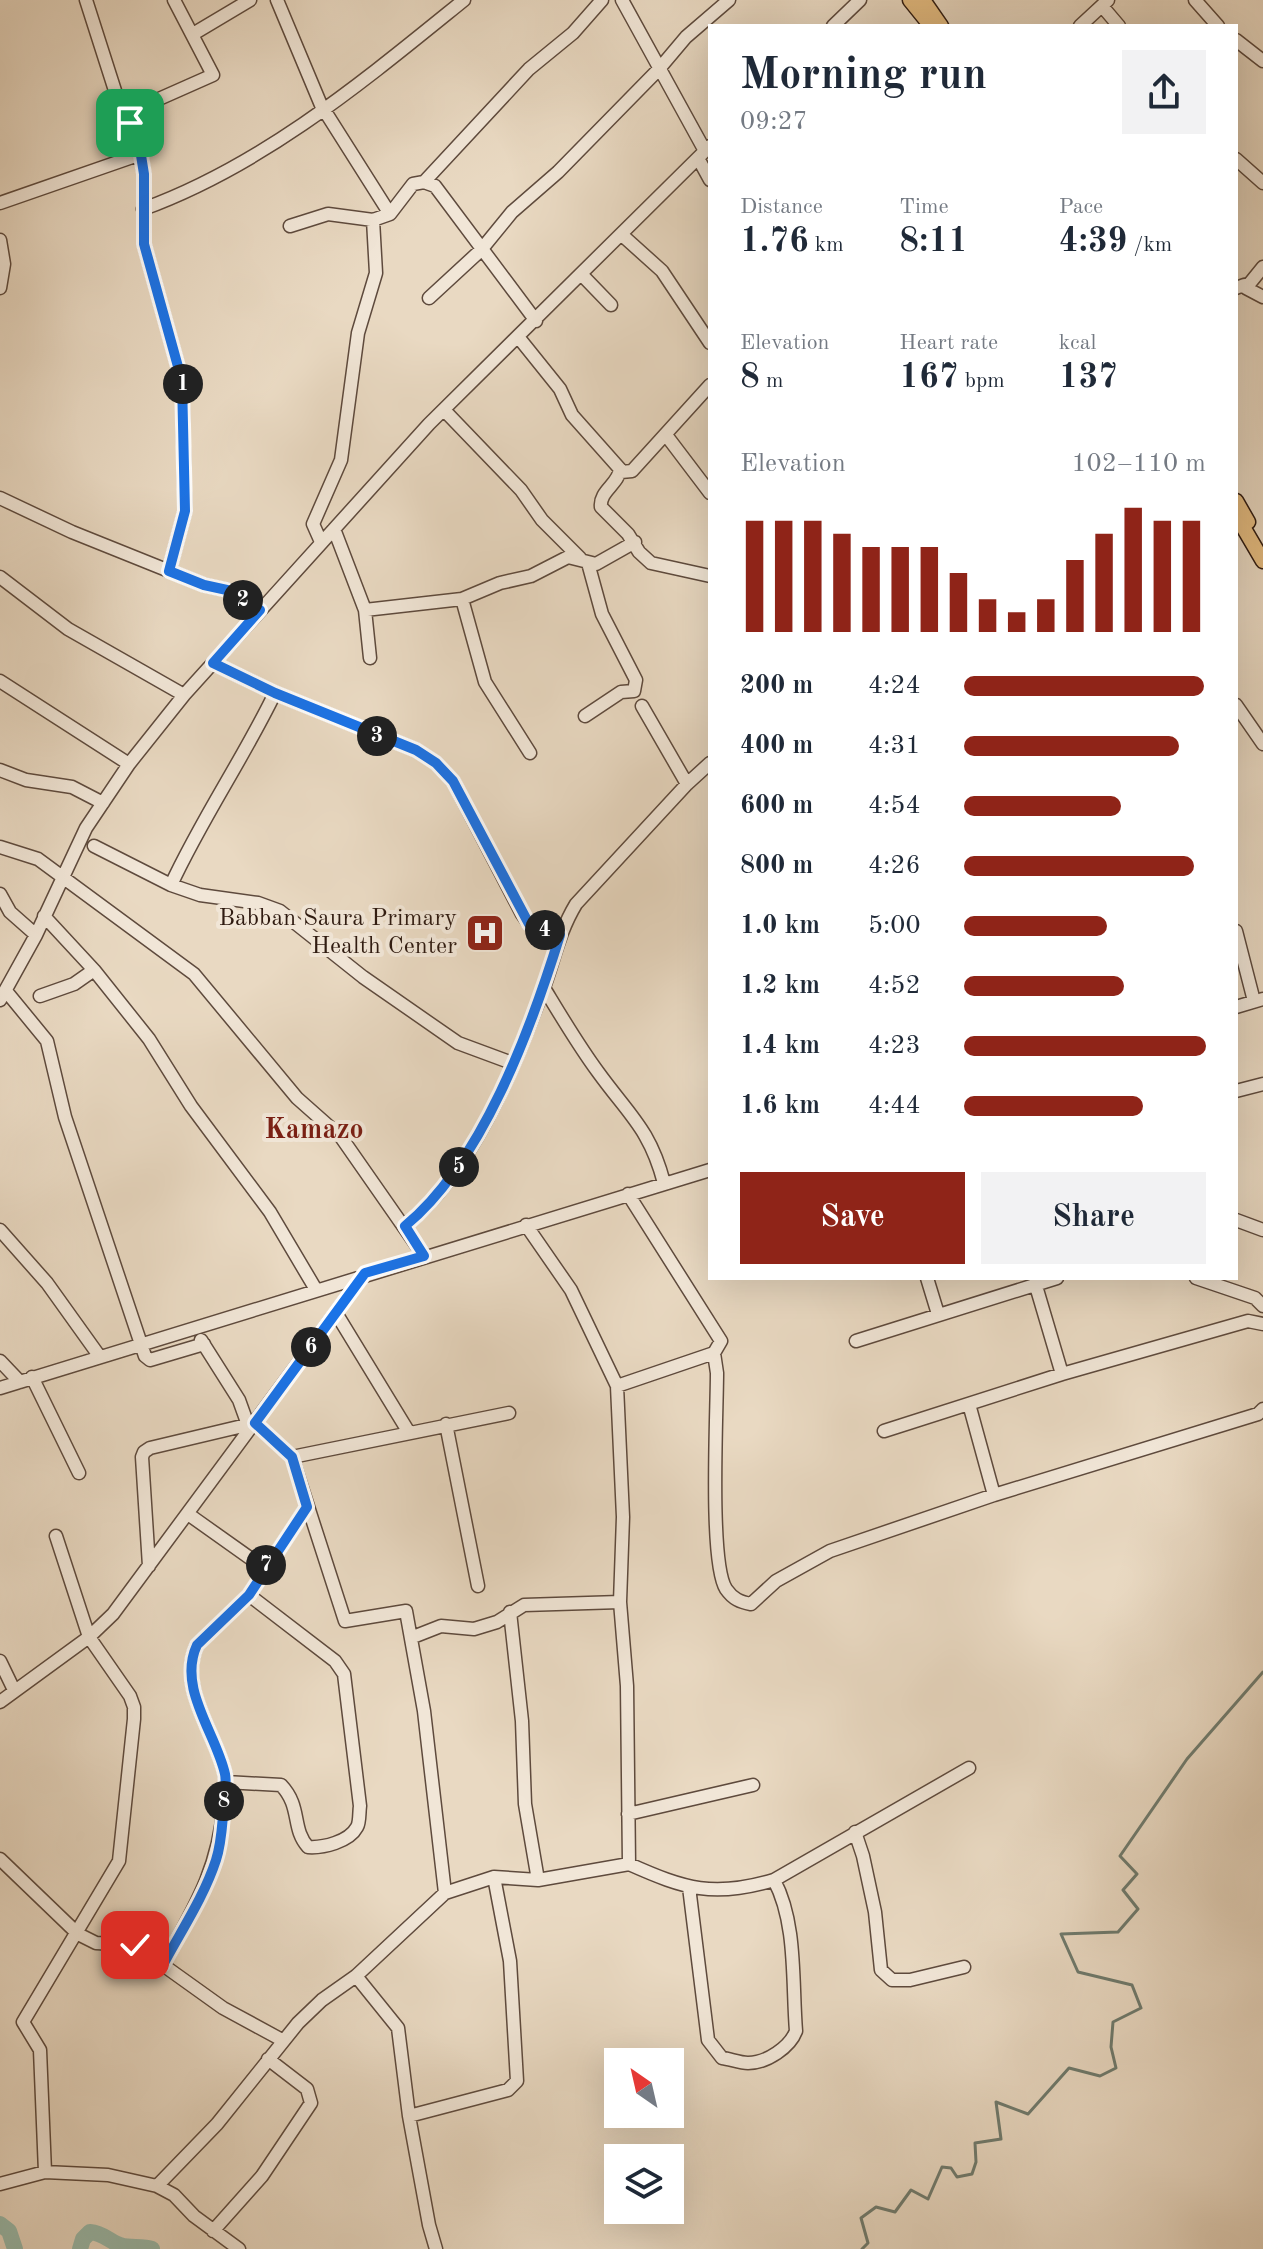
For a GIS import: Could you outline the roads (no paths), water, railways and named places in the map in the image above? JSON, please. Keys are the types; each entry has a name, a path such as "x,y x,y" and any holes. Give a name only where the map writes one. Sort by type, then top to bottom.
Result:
{"main road":[{"path":"910,0 929,24"},
{"path":"923,0 940,24"},
{"path":"1238,504 1263,546"},
{"path":"1238,518 1263,561"}],"street":[{"path":"86,0 106,69 141,154 144,244 179,360 183,394 185,511 169,571"},
{"path":"125,114 213,75 174,0"},
{"path":"193,34 250,0"},
{"path":"277,0 324,108 390,214"},
{"path":"143,209 193,191 252,157 324,108 464,0"},
{"path":"424,182 529,69 573,33 602,0"},
{"path":"204,1344 150,1360 141,1344 65,1117 47,1041 2,997 36,935 86,828 129,764 184,695 444,410 704,152 622,0"},
{"path":"429,298 482,248 512,212 558,172 659,69 686,37 729,0"},
{"path":"835,24 860,0"},
{"path":"1195,0 1216,24"},
{"path":"1082,24 1105,3 1118,24"},
{"path":"1238,42 1263,61"},
{"path":"0,203 141,154"},
{"path":"1238,161 1263,183"},
{"path":"290,226 328,214 373,220 390,214 413,184 424,182 435,186 536,321"},
{"path":"321,542 313,524 341,460 358,333 376,273 373,220"},
{"path":"622,235 662,271 708,340"},
{"path":"0,240 4,264 0,288"},
{"path":"1263,267 1241,288 1263,297"},
{"path":"582,275 611,305"},
{"path":"519,338 560,389 572,415 621,472"},
{"path":"708,387 632,471 621,472 602,497 601,507 651,563 708,576"},
{"path":"444,410 521,490 542,520 584,560 602,614 636,680 634,691 621,692 585,716"},
{"path":"666,435 708,490"},
{"path":"0,498 72,532 204,585 227,590 260,610"},
{"path":"334,529 365,610 370,658"},
{"path":"365,610 462,599 500,583 531,576 568,557 596,564 635,542"},
{"path":"0,577 68,629 184,695"},
{"path":"462,599 485,682 530,753"},
{"path":"213,663 275,693 416,750 436,763 453,781 529,924 560,935"},
{"path":"0,681 129,764"},
{"path":"171,885 197,829 219,800 275,693"},
{"path":"642,706 687,784"},
{"path":"1238,708 1263,744"},
{"path":"405,1226 430,1206 457,1172 512,1063 544,988 560,935 576,904 708,765"},
{"path":"0,770 26,780 72,787 103,803"},
{"path":"94,846 171,885 200,895 258,903 280,911 363,977 458,1043 512,1063"},
{"path":"0,847 38,859 194,974 297,1098 341,1137 424,1256"},
{"path":"0,894 18,921 36,935"},
{"path":"44,916 94,970 149,1039 191,1106 270,1212 315,1288"},
{"path":"1238,937 1258,1000 1238,1006"},
{"path":"40,996 74,984 94,970"},
{"path":"544,988 598,1073 647,1136 657,1156 664,1183"},
{"path":"1238,1090 1263,1084"},
{"path":"0,1388 315,1288 708,1171"},
{"path":"617,1386 714,1353 720,1347 721,1337 628,1194"},
{"path":"1238,1221 1263,1230"},
{"path":"526,1225 571,1290 617,1386 623,1517 620,1602 627,1686 629,1864"},
{"path":"0,1230 47,1283 100,1357"},
{"path":"0,1702 89,1637 113,1614 365,1273"},
{"path":"928,1280 938,1314"},
{"path":"856,1341 1052,1280"},
{"path":"1202,1280 1255,1298 1263,1306"},
{"path":"1036,1286 1062,1374"},
{"path":"336,1313 408,1431"},
{"path":"884,1431 1062,1374 1248,1321 1263,1324"},
{"path":"193,1327 251,1424 292,1457 345,1621 405,1609 413,1637 445,1893"},
{"path":"714,1353 717,1373 717,1554 725,1588 737,1601 751,1604 776,1581 830,1551 994,1495 1258,1414 1263,1409"},
{"path":"0,1361 26,1380 79,1473"},
{"path":"969,1404 994,1495"},
{"path":"292,1457 408,1431 509,1413"},
{"path":"149,1566 144,1452 251,1424"},
{"path":"446,1424 478,1586"},
{"path":"163,1965 216,1860 226,1782 195,1691 191,1664 197,1645 249,1595 307,1507"},
{"path":"188,1514 264,1568"},
{"path":"45,2172 40,2050 23,2022 111,1878 122,1849 134,1707 89,1637 56,1536"},
{"path":"226,1782 281,1785 294,1800 300,1839 308,1847 336,1842 358,1826 360,1806 344,1674 335,1661 249,1595"},
{"path":"413,1637 441,1626 474,1629 497,1622 524,1605 620,1602"},
{"path":"510,1612 522,1721 525,1804 538,1880"},
{"path":"0,1661 14,1690"},
{"path":"157,2186 217,2124 282,2040 322,2000 356,1976 445,1893 494,1877 538,1880 629,1864 689,1887 721,1892 774,1880 969,1768"},
{"path":"628,1814 753,1785"},
{"path":"855,1832 875,1912 881,1970 892,1980 910,1980 964,1967"},
{"path":"0,1859 78,1934 96,1943 135,1945 223,2008 282,2040"},
{"path":"409,2116 508,2090 517,2081 510,1961 494,1877"},
{"path":"689,1887 708,2040 722,2058 749,2063 768,2058 793,2039 796,2031 791,1949 783,1896 774,1880"},
{"path":"356,1976 398,2028 409,2116 436,2249"},
{"path":"213,2231 262,2176 311,2103 307,2089 268,2059"},
{"path":"0,2184 45,2172 108,2175 157,2186 174,2195 213,2231 239,2249"}],"waterway":[{"path":"862,2249 868,2243 861,2218 876,2207 895,2212 911,2190 928,2199 942,2167 951,2168 957,2177 972,2174 976,2162 975,2143 1001,2139 996,2102 1028,2114 1069,2068 1100,2076 1116,2068 1111,2047 1113,2022 1141,2008 1132,1985 1078,1972 1061,1934 1118,1932 1138,1909 1123,1890 1137,1874 1120,1856 1187,1759 1263,1672"},
{"path":"0,2224 9,2231 15,2249"},
{"path":"80,2249 83,2239 90,2232 124,2246 152,2249"}],"place":[{"name":"Babban Saura Primary Health Center","path":"485,933"}],"district":[{"name":"Kamazo","path":"314,1131"}]}
